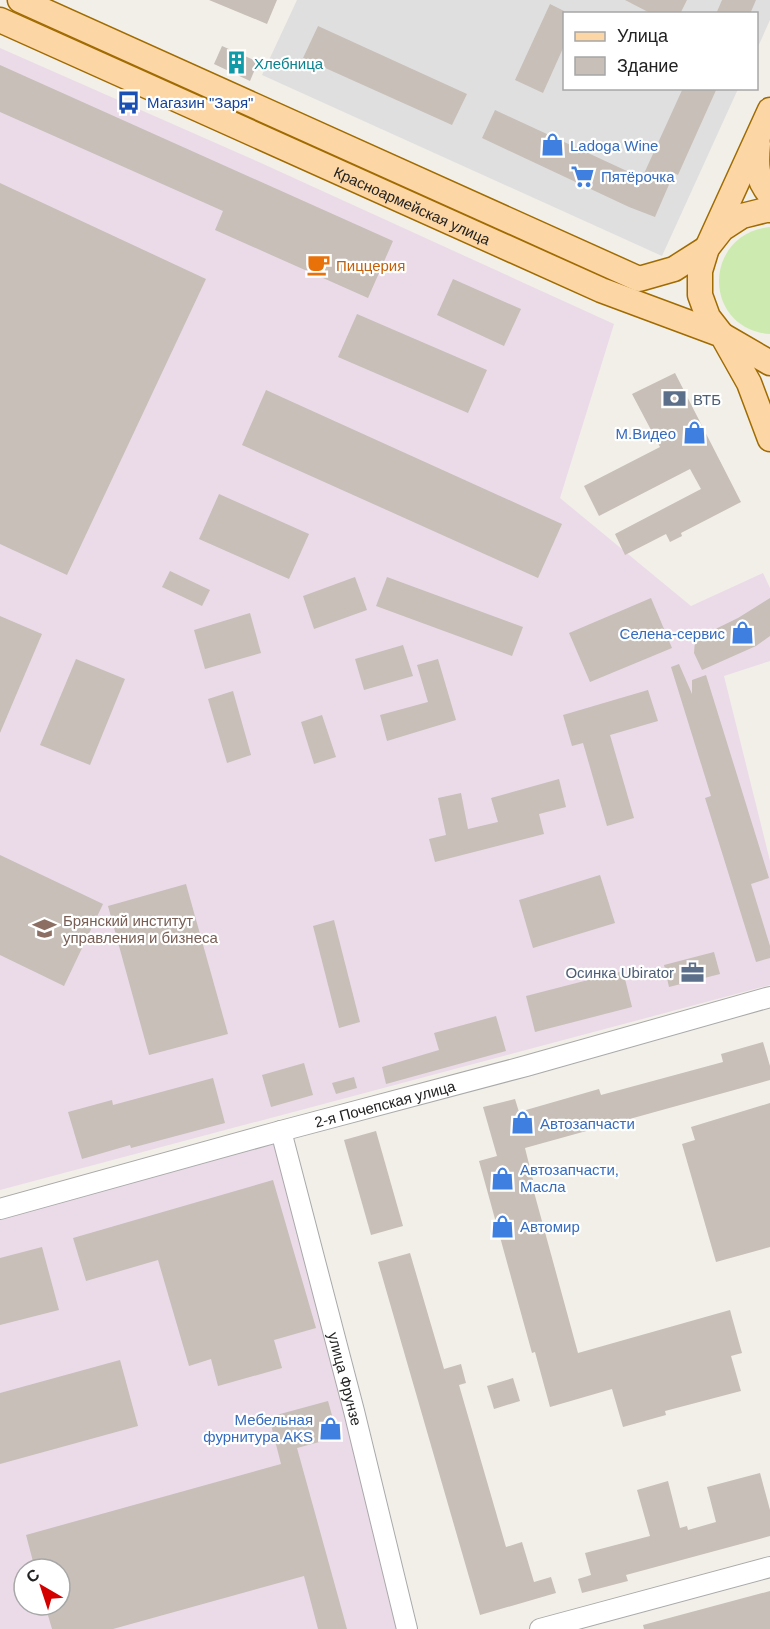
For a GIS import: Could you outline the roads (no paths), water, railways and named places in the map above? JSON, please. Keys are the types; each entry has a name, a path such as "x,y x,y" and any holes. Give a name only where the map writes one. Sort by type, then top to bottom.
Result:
{"main road":[{"name":"Красноармейская улица","path":"20,0 639,279 674,269 707,248"},
{"name":"Красноармейская улица","path":"0,20 601,290 732,342"},
{"path":"770,110 707,248 700,271 700,295 708,317 732,342 770,363"},
{"path":"759,136 756,166 762,185 770,195"},
{"path":"707,248 722,229 742,216 770,210"},
{"path":"732,342 770,354"},
{"path":"732,342 770,439"}],"street":[{"name":"2-я Почепская улица","path":"0,1209 770,997"},
{"name":"улица Фрунзе","path":"281,1131 354,1412 407,1629"},
{"path":"540,1629 770,1567"}],"place":[{"name":"Хлебница","path":"236,63"},
{"name":"Магазин \"Заря\"","path":"129,102"},
{"name":"Ladoga Wine","path":"552,145"},
{"name":"Пятёрочка","path":"583,176"},
{"name":"Пиццерия","path":"318,265"},
{"name":"ВТБ","path":"675,399"},
{"name":"М.Видео","path":"694,433"},
{"name":"Селена-сервис","path":"743,633"},
{"name":"Брянский институт управления и бизнеса","path":"45,929"},
{"name":"Осинка Ubirator","path":"692,972"},
{"name":"Автозапчасти","path":"522,1123"},
{"name":"Автозапчасти, Масла","path":"502,1178"},
{"name":"Автомир","path":"502,1226"},
{"name":"Мебельная фурнитура AKS","path":"331,1428"}]}
